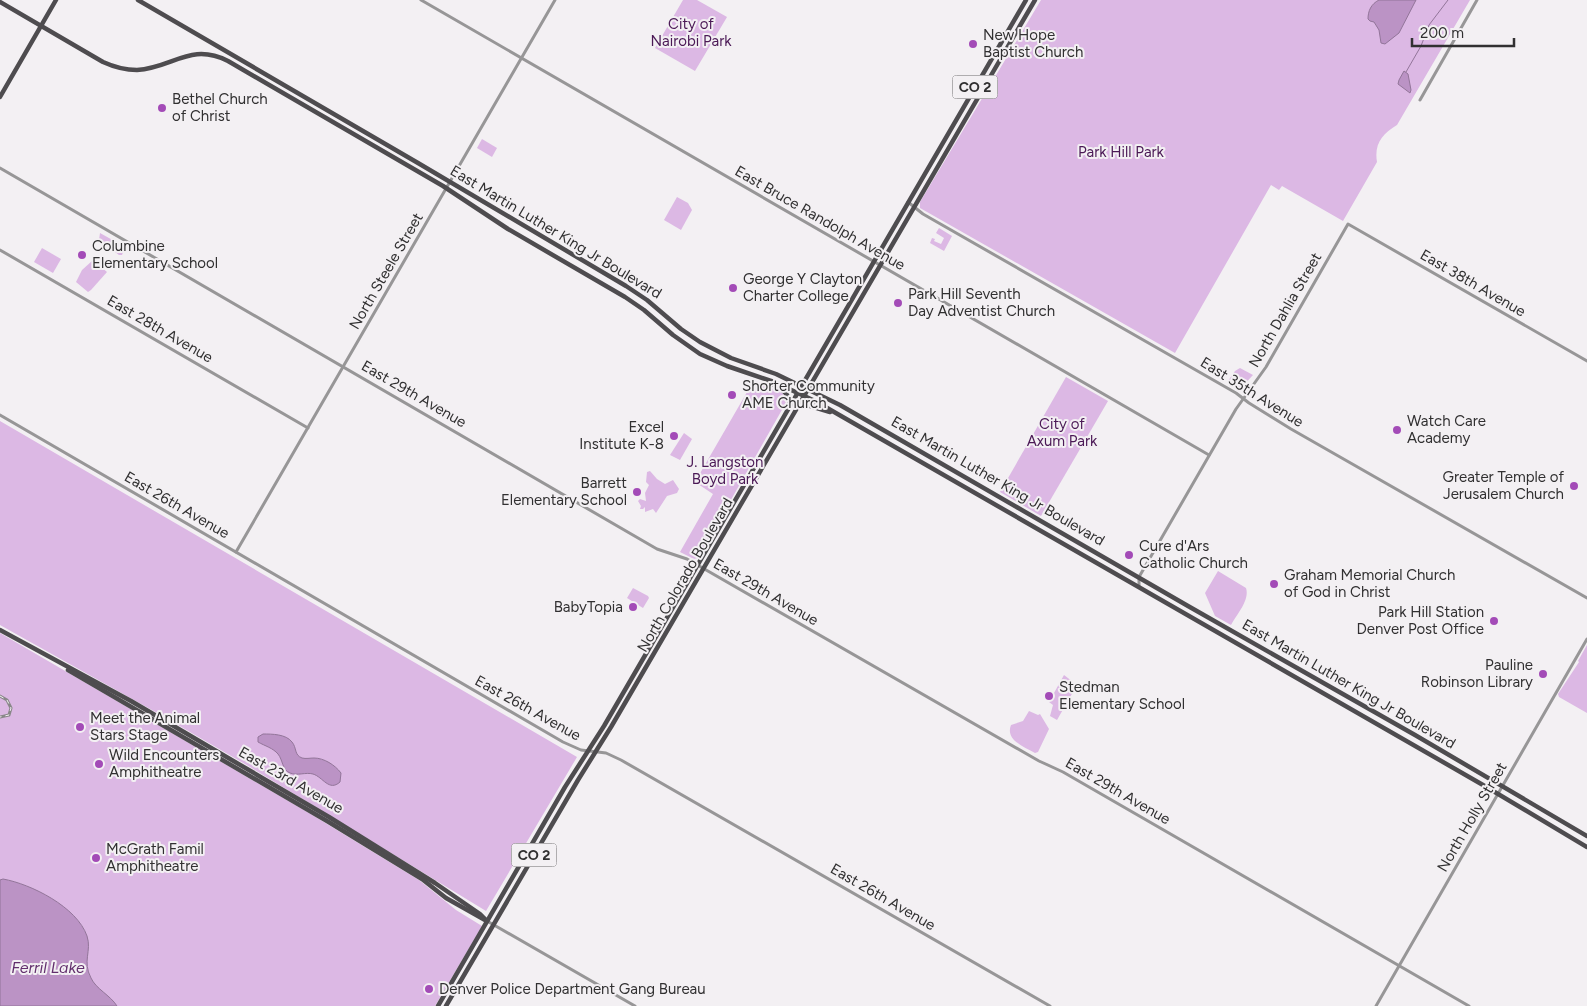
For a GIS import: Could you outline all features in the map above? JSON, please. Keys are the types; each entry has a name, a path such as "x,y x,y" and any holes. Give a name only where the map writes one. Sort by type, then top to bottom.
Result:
{"main road":[{"path":"0,97 56,0"},
{"name":"East Martin Luther King Jr Boulevard","path":"138,0 633,290 700,342 731,358 772,372 834,402 1587,836"},
{"name":"North Colorado Boulevard","path":"438,1006 1026,0"},
{"name":"North Colorado Boulevard","path":"446,1006 578,780 597,752 1035,0"},
{"path":"0,2 41,26"},
{"name":"East Martin Luther King Jr Boulevard","path":"41,26 103,62 126,69 148,68 192,54 210,55 228,62 446,188 508,229 629,299 673,335 700,354 725,366 754,374 797,392 1587,847"},
{"path":"754,374 786,393 789,400 788,409"},
{"path":"798,406 807,404 840,416"},
{"name":"East 23rd Avenue","path":"0,630 357,839 422,880 450,901 487,921"},
{"name":"East 23rd Avenue","path":"48,657 131,701 328,817 435,883 480,914 487,921"},
{"path":"357,839 381,850"}],"street":[{"name":"East Bruce Randolph Avenue","path":"421,0 1209,455"},
{"name":"North Steele Street","path":"236,552 555,0"},
{"path":"1420,100 1477,0"},
{"name":"East 29th Avenue","path":"0,168 657,549 680,556 697,565 1469,1006"},
{"name":"East 35th Avenue","path":"908,202 914,208 1243,399 1290,429 1587,598"},
{"name":"North Dahlia Street","path":"1139,577 1209,455 1243,399 1263,371 1348,224"},
{"name":"East 38th Avenue","path":"1348,224 1587,361"},
{"name":"East 28th Avenue","path":"0,250 308,428"},
{"name":"East 26th Avenue","path":"0,415 563,742 575,748 588,752 607,754 621,760 1050,1006"},
{"path":"1139,577 1139,588"},
{"name":"North Holly Street","path":"1376,1006 1587,639"},
{"name":"East 23rd Avenue","path":"487,921 635,1006"}],"green space":[{"name":"City of Nairobi Park","path":"683,0 697,0 727,17 695,71 655,48"},
{"name":"Park Hill Park","path":"1041,0 1470,0 1397,125 1380,140 1376,156 1377,162 1343,221 1282,186 1279,190 1271,185 1175,353 920,208 920,202"},
{"path":"482,139 497,148 492,157 477,148"},
{"path":"677,197 688,203 692,210 681,230 664,220"},
{"path":"939,228 952,236 944,251 930,243 932,238 941,244 944,238 936,233"},
{"path":"100,233 125,247 122,255 119,255 115,252 114,248 99,240"},
{"path":"42,248 61,259 53,273 34,262"},
{"path":"92,261 107,272 88,292 76,282 82,270"},
{"path":"1240,368 1253,375 1241,388 1228,381 1235,371"},
{"name":"City of Axum Park","path":"1066,377 1108,401 1041,516 1000,492"},
{"name":"J. Langston Boyd Park","path":"754,380 782,393 787,401 698,558 694,559 680,552 713,494 695,482"},
{"path":"0,421 577,757 486,911 250,767 0,625"},
{"path":"684,433 692,439 680,460 670,455"},
{"path":"650,471 665,484 673,480 679,489 677,493 667,496 656,513 653,509 645,512 645,507 640,509 641,506 638,501 640,499 646,501 645,493 649,485 646,482 647,472"},
{"path":"1218,571 1246,588 1245,602 1231,625 1215,616 1205,593"},
{"name":"BabyTopia","path":"633,588 649,598 643,608 627,598"},
{"path":"0,633 309,813 419,880 456,910 482,926 435,1006 0,1006"},
{"path":"1587,645 1587,713 1559,697 1558,694 1579,662"},
{"path":"1064,675 1077,685 1057,720 1050,716 1053,705 1049,702"},
{"path":"1029,711 1040,714 1049,729 1038,752 1035,753 1013,739 1010,730 1011,725 1023,721"}],"water":[{"path":"1379,0 1416,0 1399,33 1385,44 1381,43 1379,30 1374,22 1368,19 1370,8"},
{"path":"1404,71 1408,74 1410,93 1398,84"},
{"path":"263,734 286,737 294,744 298,755 302,758 318,758 329,762 341,773 340,782 336,785 329,785 313,774 287,772 280,756 258,742 258,737"},
{"name":"Ferril Lake","path":"3,879 27,886 39,892 52,899 74,916 82,925 87,936 88,972 96,985 117,1006 0,1006 0,880"}],"waterway":[{"path":"1406,72 1421,46 1429,25 1448,0"}],"railway":[{"path":"0,696 7,700 11,708 9,715 0,717"}],"place":[{"name":"New Hope Baptist Church","path":"973,44"},
{"name":"Bethel Church of Christ","path":"162,108"},
{"name":"Columbine Elementary School","path":"82,255"},
{"name":"George Y Clayton Charter College","path":"733,288"},
{"name":"Park Hill Seventh Day Adventist Church","path":"898,303"},
{"name":"Shorter Community AME Church","path":"732,395"},
{"name":"Watch Care Academy","path":"1397,430"},
{"name":"Excel Institute K-8","path":"674,436"},
{"name":"Greater Temple of Jerusalem Church","path":"1574,486"},
{"name":"Barrett Elementary School","path":"637,492"},
{"name":"Cure d'Ars Catholic Church","path":"1129,555"},
{"name":"Graham Memorial Church of God in Christ","path":"1274,584"},
{"name":"BabyTopia","path":"633,607"},
{"name":"Park Hill Station Denver Post Office","path":"1494,621"},
{"name":"Pauline Robinson Library","path":"1543,674"},
{"name":"Stedman Elementary School","path":"1049,696"},
{"name":"Meet the Animal Stars Stage","path":"80,727"},
{"name":"Wild Encounters Amphitheatre","path":"99,764"},
{"name":"McGrath Famil Amphitheatre","path":"96,858"},
{"name":"Denver Police Department Gang Bureau","path":"429,989"}]}
